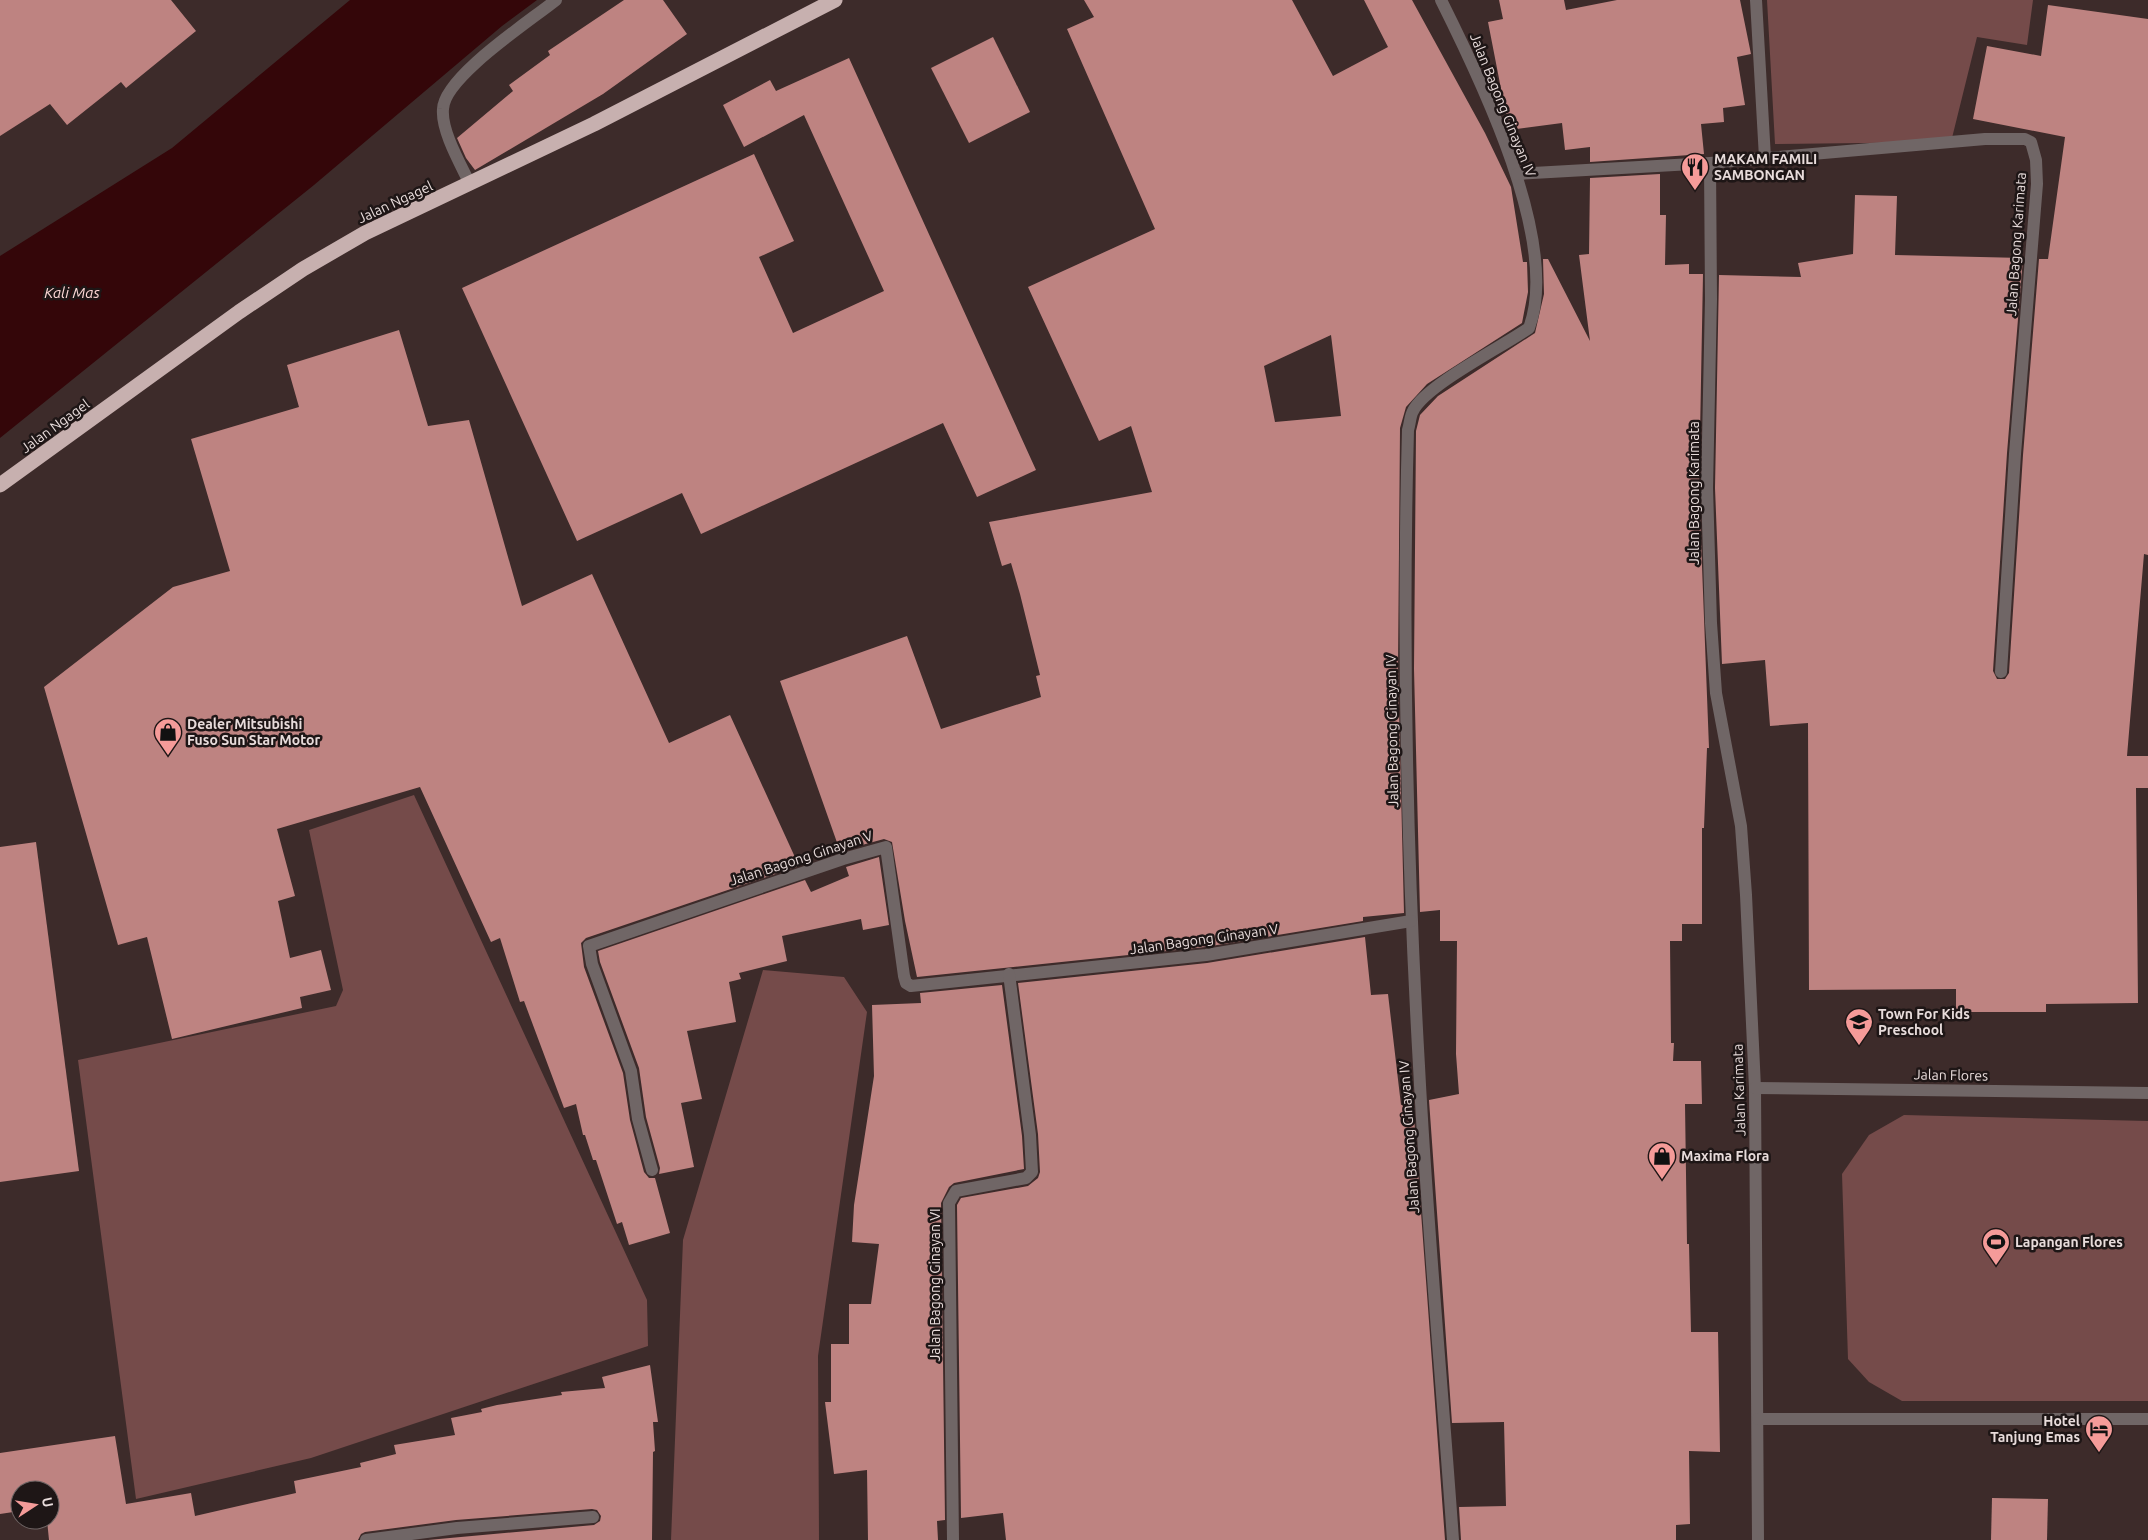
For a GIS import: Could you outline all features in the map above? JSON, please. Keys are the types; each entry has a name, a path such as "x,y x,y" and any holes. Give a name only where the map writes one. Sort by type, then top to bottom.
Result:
{"highway":[{"name":"Jalan Ngagel","path":"0,486 239,312 303,269 365,233 594,124 835,0"}],"street":[{"path":"470,184 444,123 442,110 448,91 468,69 556,0"},
{"name":"Jalan Bagong Ginayan IV","path":"1441,0 1518,174 1534,255 1535,293 1534,316 1529,328 1447,380 1426,397 1413,411 1408,430 1406,646 1411,921 1419,1070 1453,1540"},
{"path":"1756,0 1765,158"},
{"name":"Jalan Bagong Karimata","path":"1518,174 1710,163 1985,138 2025,139 2031,142 2035,149 2037,184 2018,416 2001,672"},
{"name":"Jalan Bagong Karimata","path":"1710,163 1711,299 1707,488 1711,624 1716,693 1723,732"},
{"name":"Jalan Karimata","path":"1723,732 1741,826 1755,1088 1758,1540"},
{"name":"Jalan Bagong Ginayan V","path":"652,1170 638,1119 631,1072 592,964 589,946 883,846 886,847 888,857 904,976 909,986 1009,974 1073,971 1206,955 1411,921"},
{"name":"Jalan Bagong Ginayan VI","path":"954,1540 949,1203 956,1191 965,1187 1026,1178 1032,1172 1030,1135 1009,974"},
{"name":"Jalan Flores","path":"1755,1088 2148,1093"},
{"path":"1758,1419 2148,1419"},
{"path":"366,1540 458,1534 593,1517"}],"shaded area":[{"path":"1767,0 2033,0 2027,45 1977,37 1951,142 1775,144"},
{"path":"414,795 647,1300 648,1346 311,1458 136,1499 78,1060 336,1006 343,990 309,830"},
{"path":"763,970 844,977 867,1012 818,1356 819,1540 671,1540 683,1240"},
{"name":"Lapangan Flores","path":"1904,1115 2148,1121 2148,1401 1902,1401 1869,1382 1848,1359 1842,1174 1869,1135"}],"water":[{"name":"Kali Mas","path":"350,0 537,0 502,26 314,185 0,438 0,256 172,148"}],"building":[{"path":"0,0 171,0 196,31 126,88 121,82 67,125 50,104 0,136"},
{"path":"624,0 663,0 687,34 603,94 475,170 466,158 457,138 513,91 509,85 550,55 548,51"},
{"path":"1084,0 1292,0 1333,76 1388,47 1364,0 1412,0 1485,133 1511,187 1523,262 1527,262 1528,292 1522,323 1427,384 1406,407 1400,428 1398,669 1404,913 1363,917 1363,921 1205,947 917,977 905,921 892,842 884,839 840,851 780,681 907,636 941,729 1041,697 1036,676 1040,675 1011,563 1002,566 989,522 1152,492 1131,426 1099,441 1028,287 1155,229 1067,29 1094,17","holes":["1331,335 1341,416 1275,422 1264,366"]},
{"path":"1499,0 1564,0 1566,10 1617,0 1740,0 1751,54 1737,57 1745,105 1723,108 1724,122 1701,124 1704,154 1590,162 1590,147 1565,150 1562,123 1509,130 1488,22 1503,19"},
{"path":"2048,5 2148,19 2148,555 2144,554 2127,756 2148,756 2148,788 2136,788 2138,1003 2046,1004 2046,1012 1956,1012 1956,989 1809,990 1808,723 1770,726 1765,660 1722,664 1715,488 1719,275 1801,277 1798,263 1853,254 1855,195 1897,196 1895,255 2023,258 2007,453 1993,671 1997,679 2005,679 2009,673 2023,455 2039,259 2048,259 2065,137 1973,119 1987,46 2041,56"},
{"path":"993,37 1030,112 969,143 931,68"},
{"path":"849,58 1036,470 977,497 943,423 701,534 682,493 577,541 462,288 754,154 794,241 759,257 793,333 884,291 804,115 744,147 723,105 770,80 776,91"},
{"path":"1660,174 1660,215 1666,215 1665,265 1689,264 1689,274 1703,274 1699,488 1709,748 1707,748 1704,828 1702,828 1702,924 1682,924 1682,941 1670,941 1671,1043 1674,1043 1673,1061 1701,1061 1702,1104 1685,1104 1687,1244 1689,1244 1691,1332 1718,1332 1720,1452 1689,1451 1690,1524 1676,1525 1676,1540 1461,1540 1459,1507 1506,1506 1504,1422 1452,1423 1429,1100 1459,1094 1456,1054 1457,941 1440,941 1440,910 1420,912 1414,669 1416,431 1420,415 1438,396 1535,333 1544,294 1543,259 1548,259 1590,341 1579,255 1589,254 1590,178"},
{"path":"399,330 428,426 469,420 522,606 592,574 669,743 730,715 799,866 586,938 581,943 584,967 623,1073 630,1120 644,1172 649,1178 655,1178 670,1233 629,1245 622,1222 617,1224 596,1160 593,1160 585,1135 583,1135 576,1104 564,1108 524,1001 520,1002 500,938 491,942 420,787 277,829 295,896 278,901 290,958 321,950 331,990 300,997 302,1008 172,1039 147,937 118,945 44,687 173,587 230,571 191,439 299,407 287,365"},
{"path":"36,842 79,1171 0,1182 0,847"},
{"path":"879,857 889,925 863,930 861,919 782,936 787,961 739,973 741,979 729,982 736,1022 687,1031 702,1099 681,1103 694,1167 659,1174 660,1168 646,1117 639,1068 600,962 598,951 805,880 811,892 849,876 846,867"},
{"path":"1365,937 1371,995 1388,994 1401,1105 1413,1103 1445,1540 1006,1540 1003,1513 961,1518 957,1205 961,1198 1028,1186 1038,1178 1040,1172 1038,1134 1018,983 1207,963"},
{"path":"1002,985 1022,1136 1024,1169 954,1183 949,1187 941,1203 945,1520 937,1521 938,1540 868,1540 867,1470 834,1474 825,1402 831,1402 831,1344 849,1344 849,1304 871,1304 879,1244 852,1242 854,1205 874,1076 872,1005 921,1003 920,993"},
{"path":"650,1365 658,1422 653,1422 655,1451 653,1452 652,1540 428,1540 594,1525 600,1521 601,1516 597,1510 592,1509 456,1520 365,1532 361,1534 358,1540 49,1540 48,1530 60,1530 60,1480 10,1480 10,1512 0,1514 0,1453 115,1436 126,1504 191,1493 195,1516 296,1493 294,1481 361,1467 360,1463 396,1454 394,1445 455,1435 451,1418 482,1412 481,1409 497,1405 562,1395 561,1392 605,1388 602,1377"},
{"path":"1992,1498 2048,1499 2047,1540 1991,1540"}],"place":[{"name":"MAKAM FAMILI SAMBONGAN","path":"1695,191"},
{"name":"Dealer Mitsubishi Fuso Sun Star Motor","path":"168,756"},
{"name":"Town For Kids Preschool","path":"1859,1046"},
{"name":"Maxima Flora","path":"1662,1180"},
{"name":"Lapangan Flores","path":"1996,1266"},
{"name":"Hotel Tanjung Emas","path":"2099,1453"}]}
